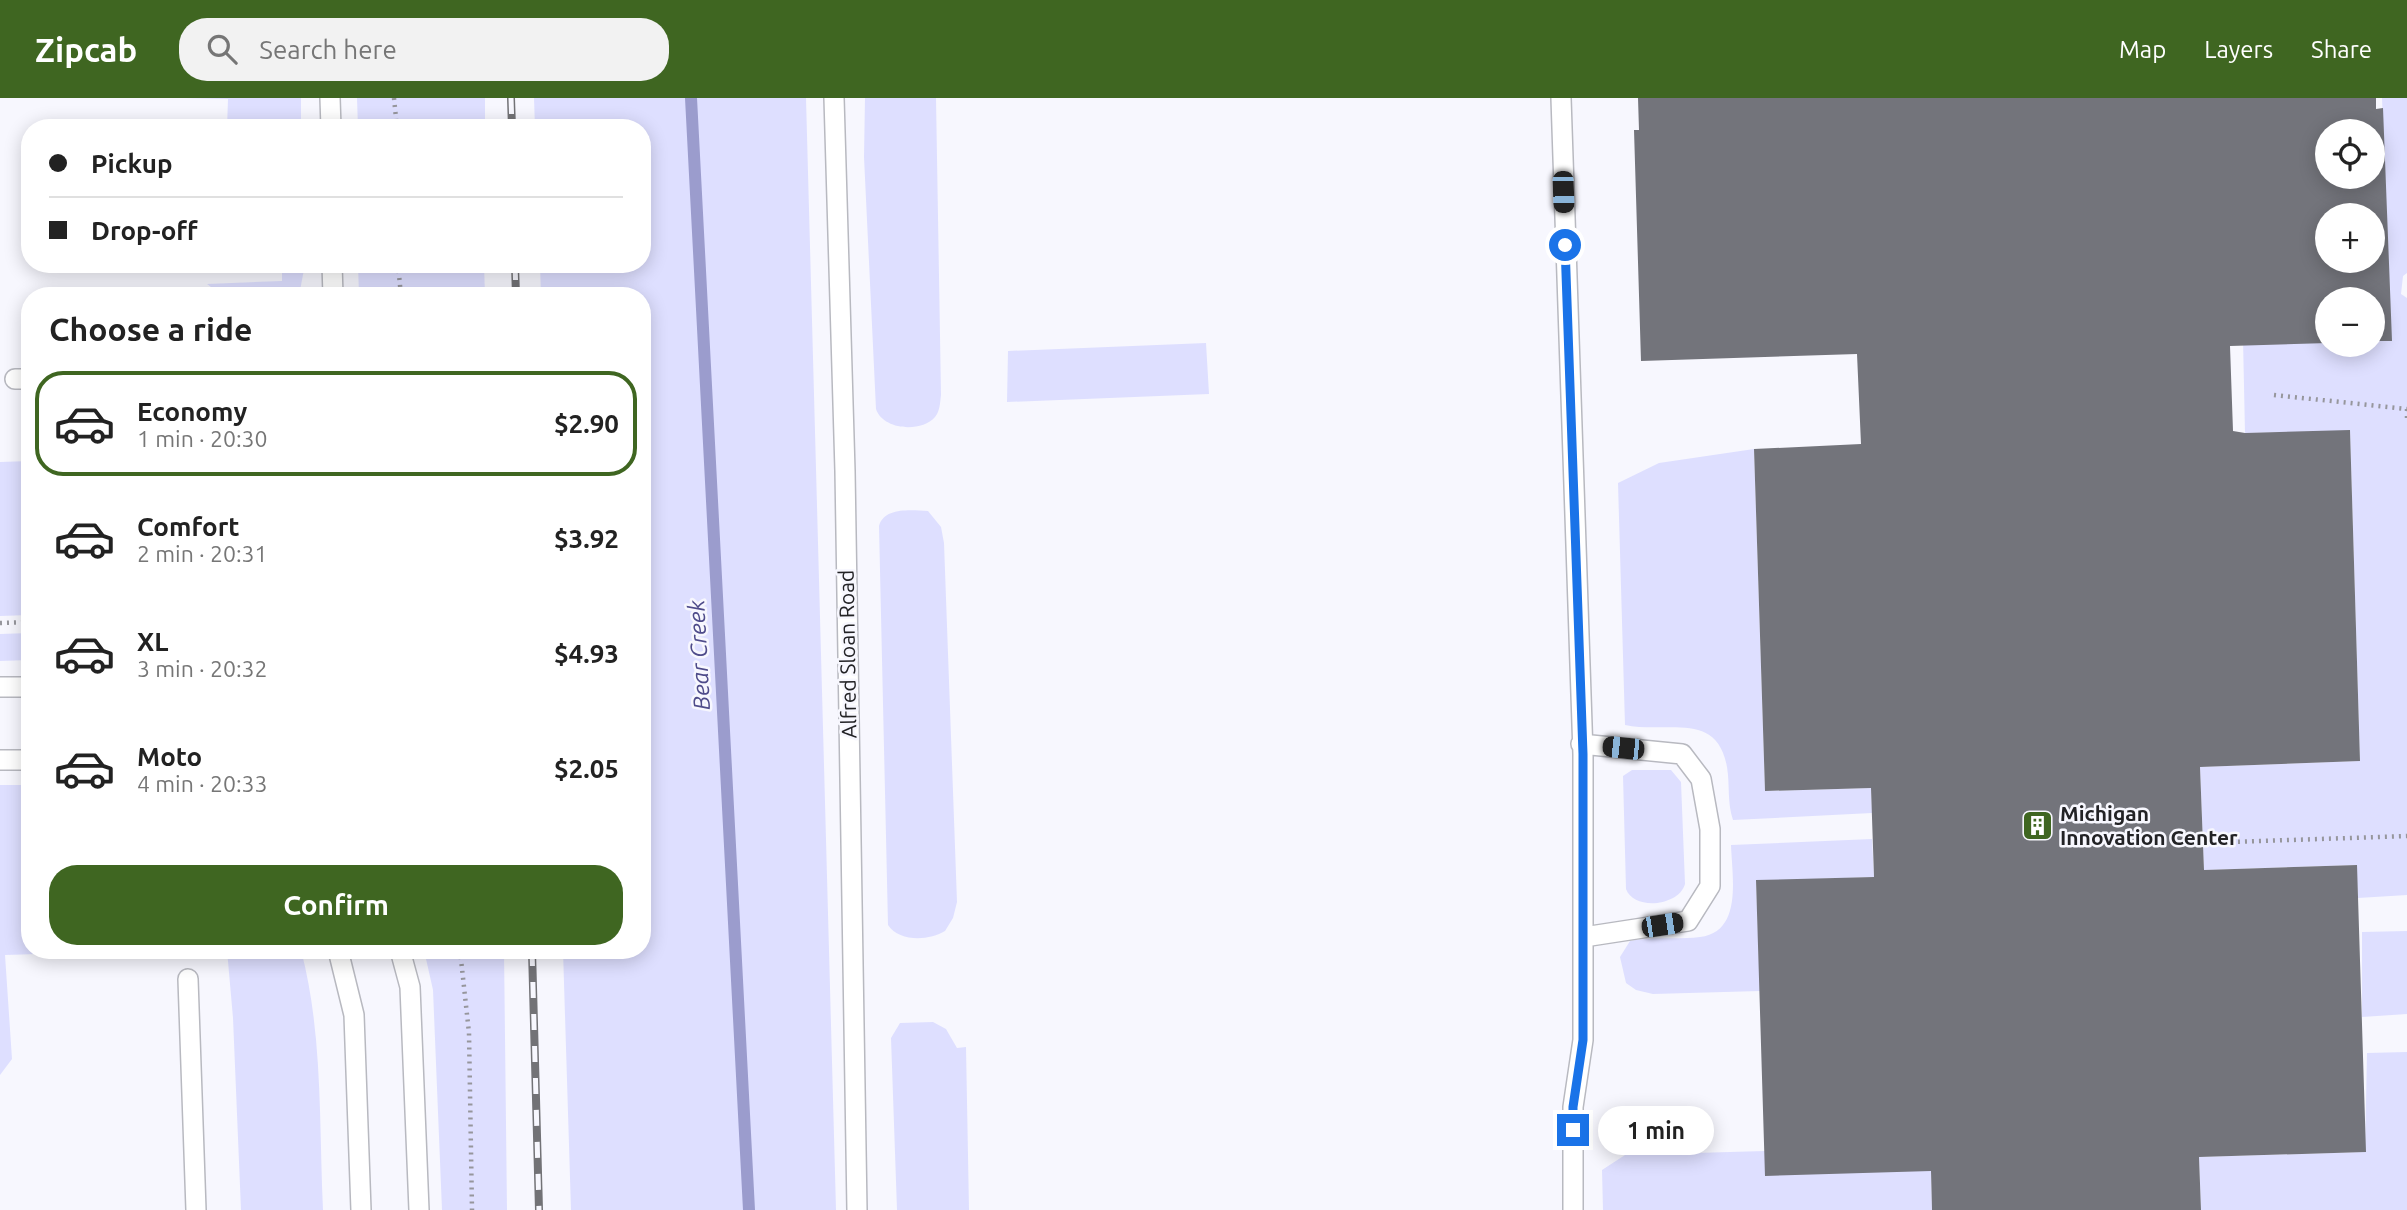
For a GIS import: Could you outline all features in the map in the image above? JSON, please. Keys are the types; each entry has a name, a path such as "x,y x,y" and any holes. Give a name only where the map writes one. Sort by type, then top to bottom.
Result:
{"lane":[{"path":"330,98 331,119"},
{"name":"Alfred Sloan Road","path":"834,98 845,471 857,1210"},
{"path":"1561,98 1581,744 1584,937 1583,1040 1573,1107 1573,1210"},
{"path":"0,688 21,687"},
{"path":"1581,744 1682,754 1701,779 1710,829 1710,886 1688,921 1584,937"},
{"path":"0,760 21,760"},
{"path":"340,959 354,1015 361,1210"},
{"path":"402,959 410,987 419,1210"},
{"path":"188,979 195,1210"}],"path":[{"path":"394,98 396,119"},
{"path":"2274,395 2407,409 2407,418"},
{"path":"0,623 21,622"},
{"path":"2203,843 2407,836"},
{"path":"461,959 469,1033 472,1210"}],"shaded area":[{"path":"184,98 301,98 301,119 227,119 228,99"},
{"path":"357,98 485,98 485,119 358,119"},
{"path":"534,98 806,98 836,1210 571,1210 563,959 651,959 651,287 541,287 540,273 651,273 651,119 535,119"},
{"path":"865,98 936,98 941,395 935,417 929,422 912,427 886,421 876,409 864,157"},
{"path":"2382,98 2407,98 2407,273 2403,276 2401,294 2407,298 2407,895 2358,898 2356,865 2204,870 2200,767 2360,761 2350,431 2245,433 2243,339 2315,336 2315,357 2385,357 2385,332 2391,332 2385,119 2383,119"},
{"path":"282,273 303,273 301,287 211,287 207,284 282,281"},
{"path":"358,273 484,273 485,287 359,287"},
{"path":"1206,343 1209,394 1007,402 1008,351"},
{"path":"1754,449 1765,791 1871,788 1872,813 1733,820 1727,767 1721,749 1713,738 1688,728 1625,725 1618,483 1659,463"},
{"path":"21,461 21,615 0,616 0,462"},
{"path":"906,510 928,511 941,527 944,543 957,902 953,918 945,931 931,937 915,938 899,935 888,925 879,526 886,516 892,513"},
{"path":"21,633 21,660 0,661 0,634"},
{"path":"1632,770 1671,770 1681,782 1685,884 1681,891 1666,901 1638,901 1626,889 1623,776"},
{"path":"0,785 21,785 21,955 5,955 12,1059 0,1075"},
{"path":"1872,839 1874,877 1756,881 1760,991 1653,994 1636,990 1626,983 1620,957 1630,941 1700,937 1714,933 1723,925 1732,901 1731,845"},
{"path":"2407,931 2407,1014 2362,1017 2362,932"},
{"path":"228,959 303,959 317,1046 323,1210 241,1210"},
{"path":"426,959 504,959 507,1210 442,1210 433,990"},
{"path":"933,1022 946,1029 957,1048 966,1047 969,1210 897,1210 891,1038 900,1023"},
{"path":"2407,1052 2407,1210 2201,1210 2199,1157 2365,1152 2367,1053"},
{"path":"1765,1151 1931,1171 1932,1210 1603,1210 1602,1170 1625,1155"}],"building":[{"name":"Michigan Innovation Center","path":"1638,98 2376,98 2376,109 2383,108 2383,119 2315,119 2315,189 2385,189 2385,160 2392,341 2385,341 2385,287 2315,287 2315,343 2230,346 2233,431 2245,433 2350,430 2360,761 2200,767 2204,870 2357,865 2366,1152 2199,1157 2201,1210 1932,1210 1931,1171 1765,1176 1756,880 1874,877 1871,788 1765,791 1754,449 1861,444 1857,354 1641,361 1634,130 1639,130"}],"waterway":[{"name":"Bear Creek","path":"691,98 749,1210"}],"railway":[{"path":"511,98 512,119"},
{"path":"515,273 516,287"},
{"path":"532,959 539,1210"}],"place":[{"name":"Michigan Innovation Center","path":"2037,826"}],"route":[{"path":"1565,245 1573,441 1577,648 1583,754 1585,967 1583,1040 1573,1107 1573,1130"}]}
